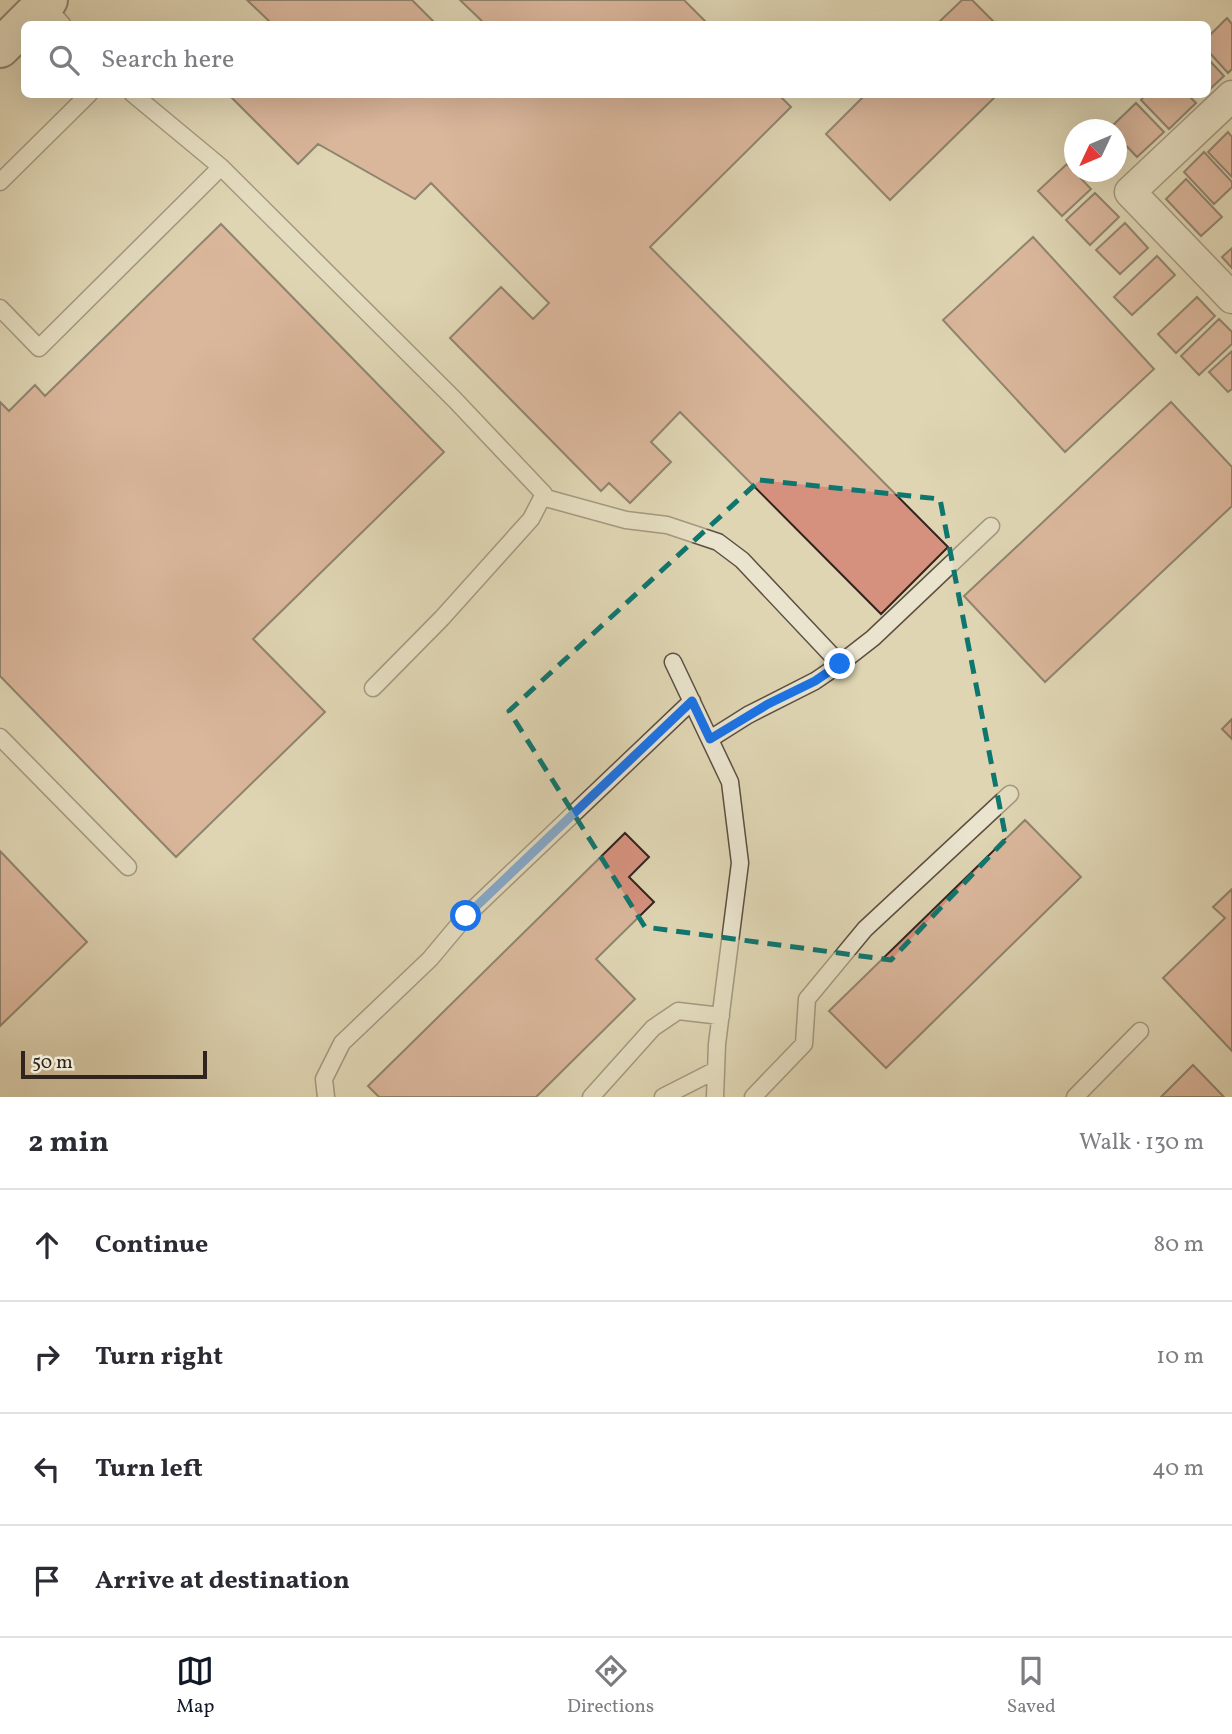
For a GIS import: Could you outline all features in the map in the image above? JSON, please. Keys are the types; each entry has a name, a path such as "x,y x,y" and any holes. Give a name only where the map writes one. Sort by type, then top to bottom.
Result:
{"main road":[{"path":"36,21 51,10"},
{"path":"0,48 21,32"}],"street":[{"path":"1232,96 1130,192 1232,298"}],"lane":[{"path":"0,182 85,98"},
{"path":"137,98 221,167 544,494 531,519 442,618 373,688"},
{"path":"0,308 40,348 221,167"},
{"path":"542,497 626,520 667,524 718,542 742,560 840,664"},
{"path":"710,739 768,704 815,681 840,664 873,638 991,526"},
{"path":"673,662 730,782 740,863 717,1044 715,1097"},
{"path":"326,1097 324,1079 342,1043 430,959 466,916 692,701"},
{"path":"0,737 128,867"},
{"path":"753,1097 804,1044 807,999 865,929 1010,794"},
{"path":"590,1097 653,1028 678,1011 721,1016"},
{"path":"1075,1097 1140,1031"},
{"path":"663,1097 716,1070"}],"highlighted area":[{"path":"760,480 940,499 1006,839 891,960 645,927 509,711"}],"building":[{"path":"247,0 412,0 433,21 269,21"},
{"path":"460,0 684,0 705,21 482,21"},
{"path":"962,0 972,0 993,21 940,21"},
{"path":"1227,18 1232,24 1232,69 1228,73 1211,54 1211,34"},
{"path":"1211,62 1224,76 1211,88"},
{"path":"232,98 782,98 791,107 650,247 948,547 881,614 680,412 651,442 671,462 630,503 609,483 601,491 450,338 501,287 533,319 549,303 431,183 415,199 318,144 298,164"},
{"path":"862,98 994,98 890,200 826,134"},
{"path":"1191,98 1196,103 1169,129 1141,100"},
{"path":"1136,103 1164,132 1137,157 1127,147 1127,119 1119,119"},
{"path":"1228,132 1232,137 1232,177 1208,152"},
{"path":"1204,152 1232,182 1232,187 1214,204 1184,172"},
{"path":"1064,167 1064,182 1084,182 1091,189 1062,216 1038,191"},
{"path":"1186,179 1222,217 1201,236 1166,199"},
{"path":"1095,193 1119,217 1090,245 1066,220"},
{"path":"1125,223 1148,248 1120,274 1096,250"},
{"path":"221,224 444,452 253,639 325,712 176,857 0,676 0,402 9,411 35,385 45,396"},
{"path":"1033,237 1154,369 1065,452 943,320"},
{"path":"1232,248 1232,268 1222,257"},
{"path":"1157,256 1175,275 1132,315 1114,297"},
{"path":"1197,297 1215,316 1176,353 1158,334"},
{"path":"1219,319 1232,332 1232,344 1199,375 1181,356"},
{"path":"1232,351 1232,389 1228,392 1209,372"},
{"path":"1171,402 1232,467 1232,506 1045,682 964,596"},
{"path":"1232,719 1232,739 1222,729"},
{"path":"1025,820 1081,877 886,1068 829,1011"},
{"path":"625,833 649,857 629,877 654,902 596,959 635,999 536,1097 379,1097 368,1086"},
{"path":"0,851 87,942 0,1026"},
{"path":"1232,889 1232,1051 1163,978 1225,918 1213,907"},
{"path":"1193,1065 1224,1097 1161,1097"}],"route":[{"path":"466,916 692,701 710,739 748,715 815,681 840,664"}]}
